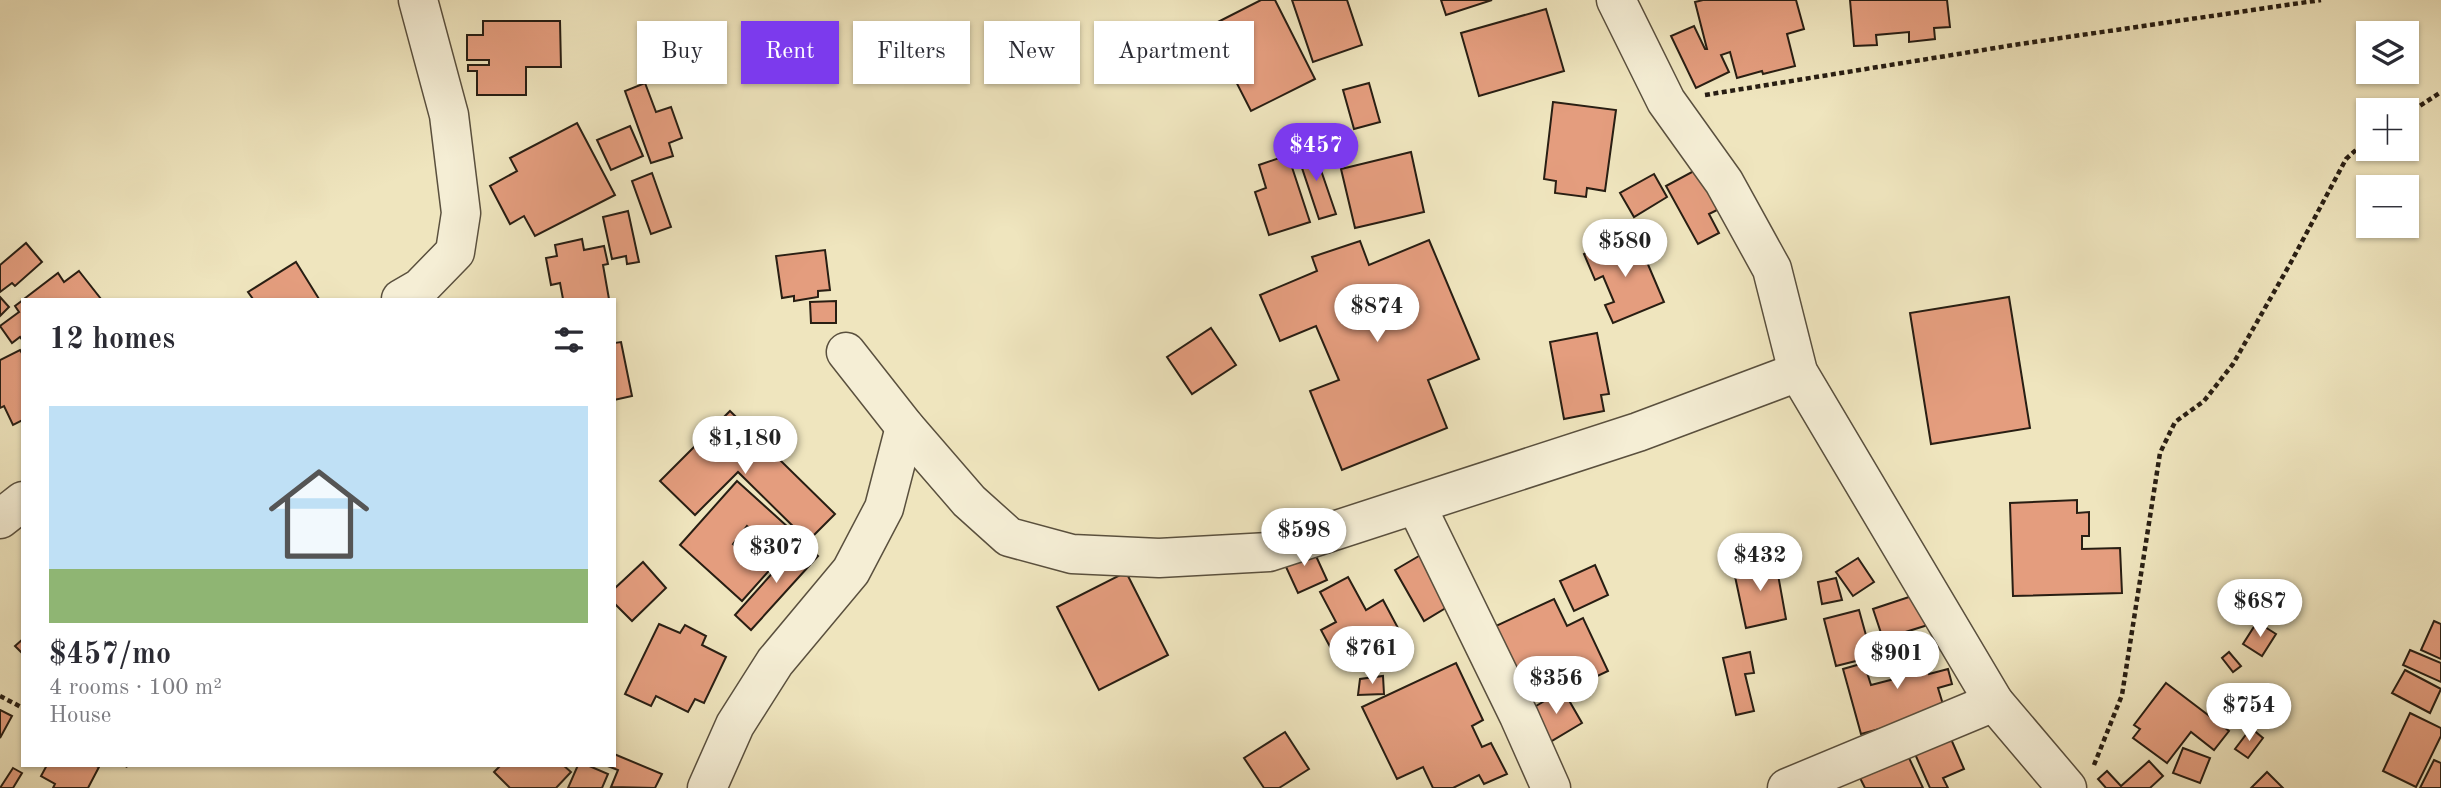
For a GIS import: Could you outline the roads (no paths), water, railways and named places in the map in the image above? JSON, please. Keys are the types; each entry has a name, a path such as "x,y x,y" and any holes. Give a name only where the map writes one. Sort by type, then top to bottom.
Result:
{"street":[{"path":"403,298 420,288 455,253 461,213 449,115 418,0"},
{"path":"1616,0 1666,101 1724,182 1772,269 1798,372 1994,702 2078,782"},
{"path":"846,352 905,427 970,501 1009,537 1073,554 1159,558 1269,552 1639,432 1798,372"},
{"path":"707,788 734,725 775,662 851,571 884,508 905,427"},
{"path":"0,519 21,503"},
{"path":"1416,505 1519,716 1551,788"},
{"path":"1787,788 1994,702"}]}
